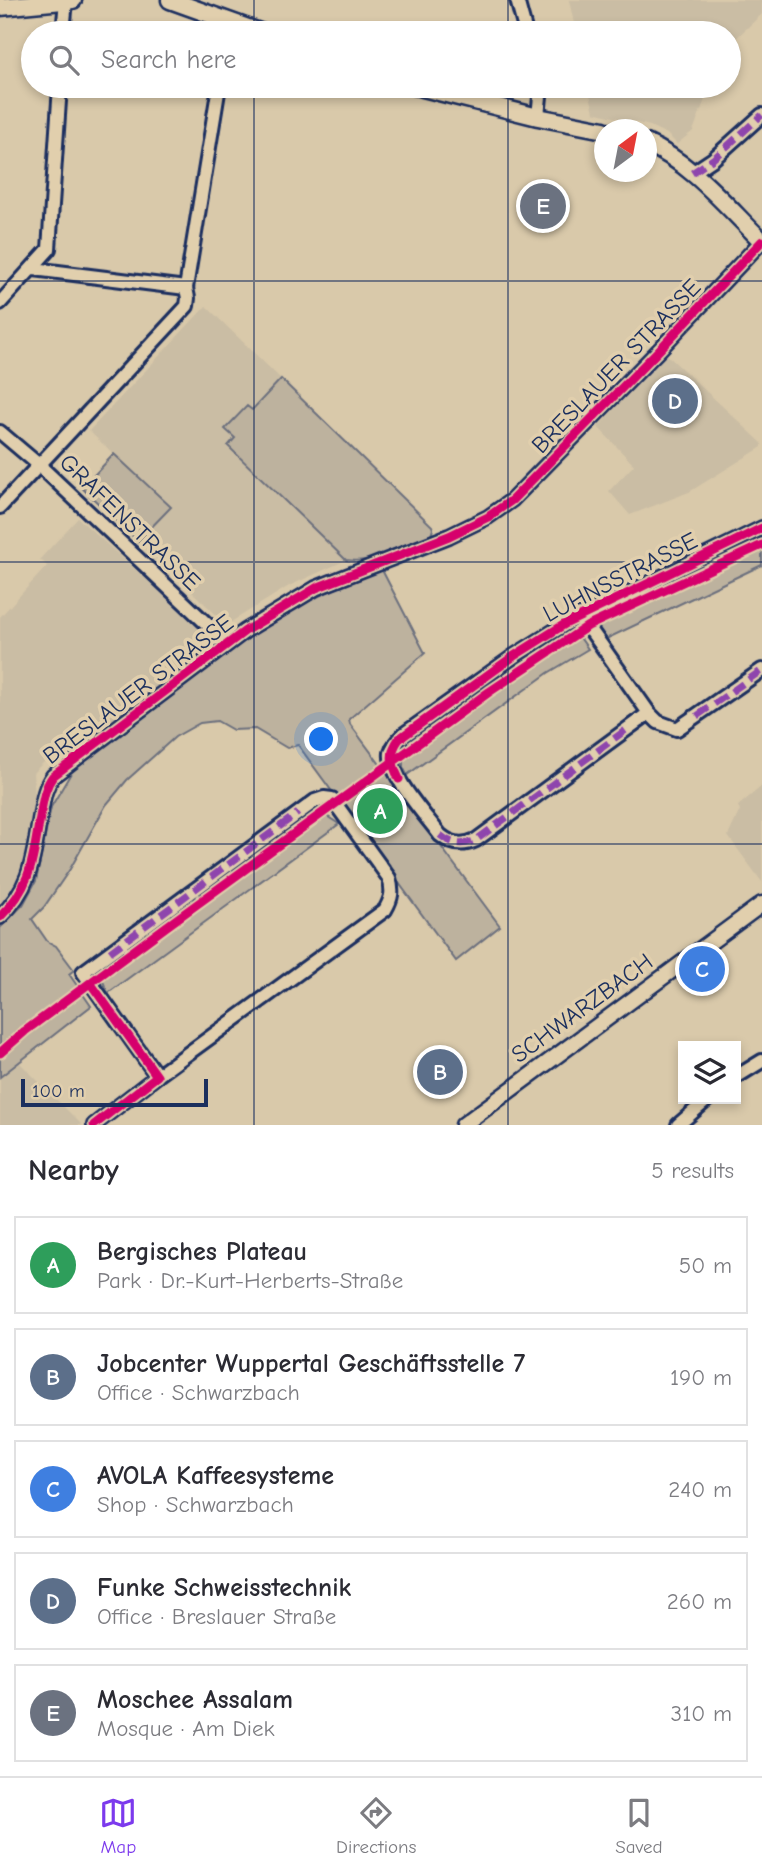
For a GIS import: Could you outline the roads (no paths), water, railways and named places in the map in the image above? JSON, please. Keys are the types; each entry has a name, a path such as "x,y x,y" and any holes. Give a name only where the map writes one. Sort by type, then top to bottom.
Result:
{"main road":[{"path":"0,7 73,0"},
{"path":"170,0 219,21"},
{"path":"463,98 594,128"},
{"path":"657,149 674,158 692,173 762,241"}],"street":[{"path":"64,21 66,0"},
{"path":"517,0 523,21"},
{"path":"0,303 50,249 59,98"},
{"path":"0,507 183,312 188,298 186,288 217,98"},
{"path":"538,117 540,98"},
{"path":"692,173 713,159 762,115"},
{"name":"BRESLAUER STRASSE","path":"0,917 13,905 28,880 44,792 53,776 245,631 316,588 449,536 488,517 512,500 762,241"},
{"path":"34,269 186,288"},
{"name":"GRAFENSTRASSE","path":"0,432 39,465 228,644"},
{"name":"LUHNSSTRASSE","path":"649,713 467,844 447,841 440,835 399,779 392,763 391,753 404,734 514,656 580,615 762,528"},
{"name":"LUHNSSTRASSE","path":"580,615 649,713 659,722 677,729 762,670"},
{"path":"94,1125 385,910 391,900 389,878 332,799 315,801 83,972 157,1076"},
{"name":"SCHWARZBACH","path":"463,1125 762,904"},
{"path":"741,1074 762,1061"},
{"path":"678,1125 702,1104"}],"place":[{"name":"Moschee Assalam","path":"543,206"},
{"name":"Funke Schweisstechnik","path":"675,401"},
{"name":"Bergisches Plateau","path":"380,811"},
{"name":"AVOLA Kaffeesysteme","path":"702,969"},
{"name":"Jobcenter Wuppertal Geschäftsstelle 7","path":"440,1072"}]}
